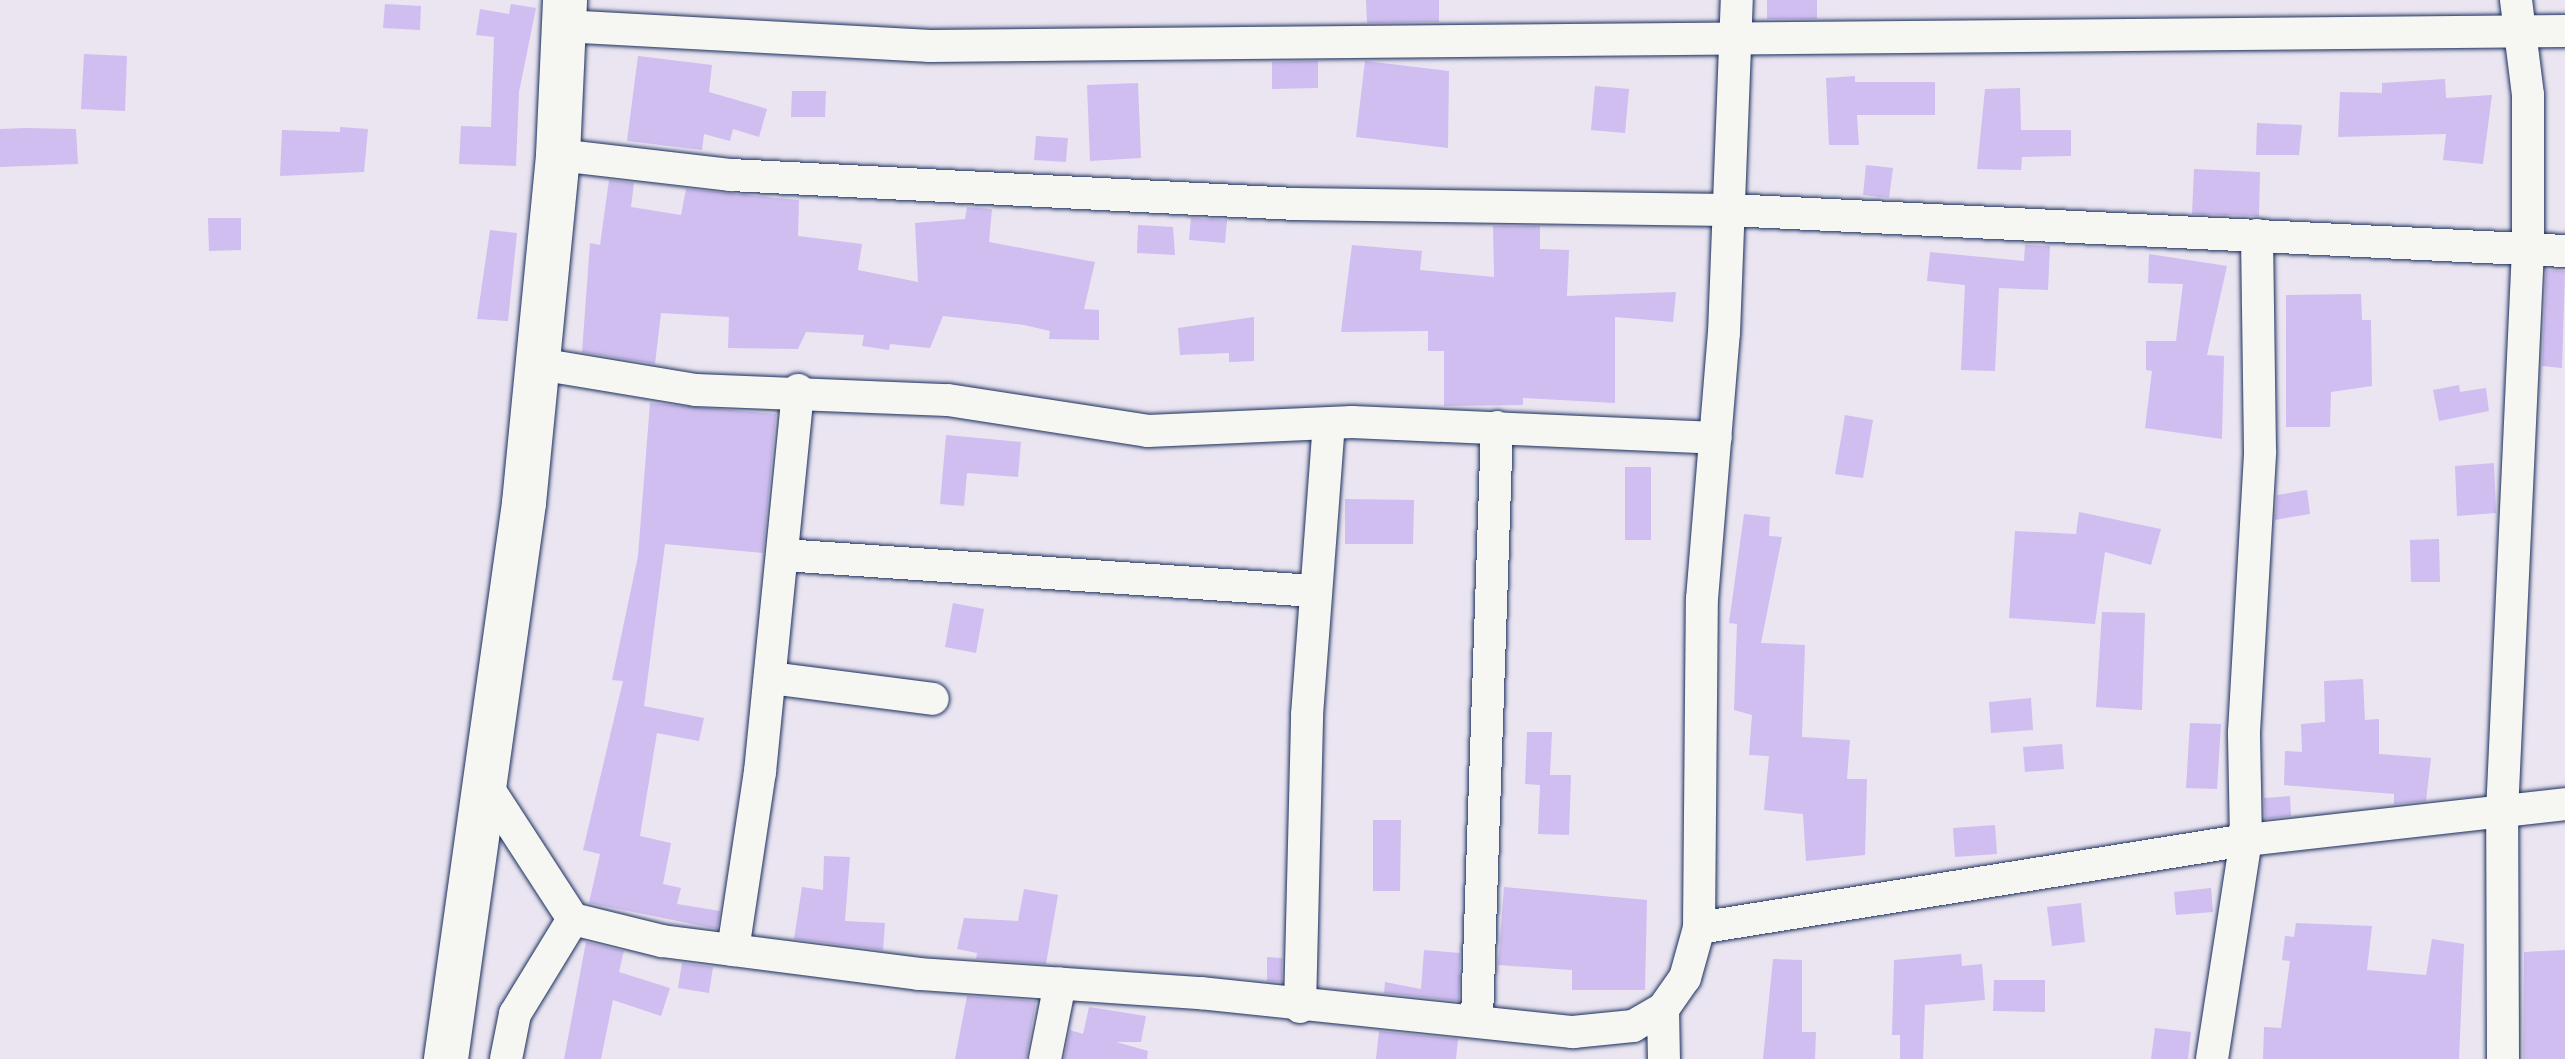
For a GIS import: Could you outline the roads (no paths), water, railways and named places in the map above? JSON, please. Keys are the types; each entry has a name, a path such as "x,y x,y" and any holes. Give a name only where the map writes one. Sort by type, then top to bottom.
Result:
{"street":[{"path":"484,782 573,919 733,950 1300,1007 1477,1018 1573,1032 1633,1026 1663,1009 1685,978 1699,928 1695,796 1729,210 1737,0"},
{"path":"446,1059 524,503 533,363 558,155 564,13 930,46 1736,36 2520,14 2565,31"},
{"path":"2503,1059 2502,813 2528,249 2520,14"},
{"path":"558,155 731,175 1295,204 1729,210 2565,251"},
{"path":"2212,1059 2246,840 2244,716 2260,422 2257,235"},
{"path":"533,363 696,390 798,390 948,400 1148,431 1329,424 1497,427 1716,438"},
{"path":"733,950 770,678 798,390"},
{"path":"1300,1007 1314,591 1329,424"},
{"path":"1477,1018 1497,427"},
{"path":"783,555 1314,591"},
{"path":"770,678 933,699"},
{"path":"1699,928 2246,840 2565,804"},
{"path":"506,1059 515,1014 573,919"},
{"path":"1045,1059 1060,983"},
{"path":"1663,1009 1664,1059"}]}
